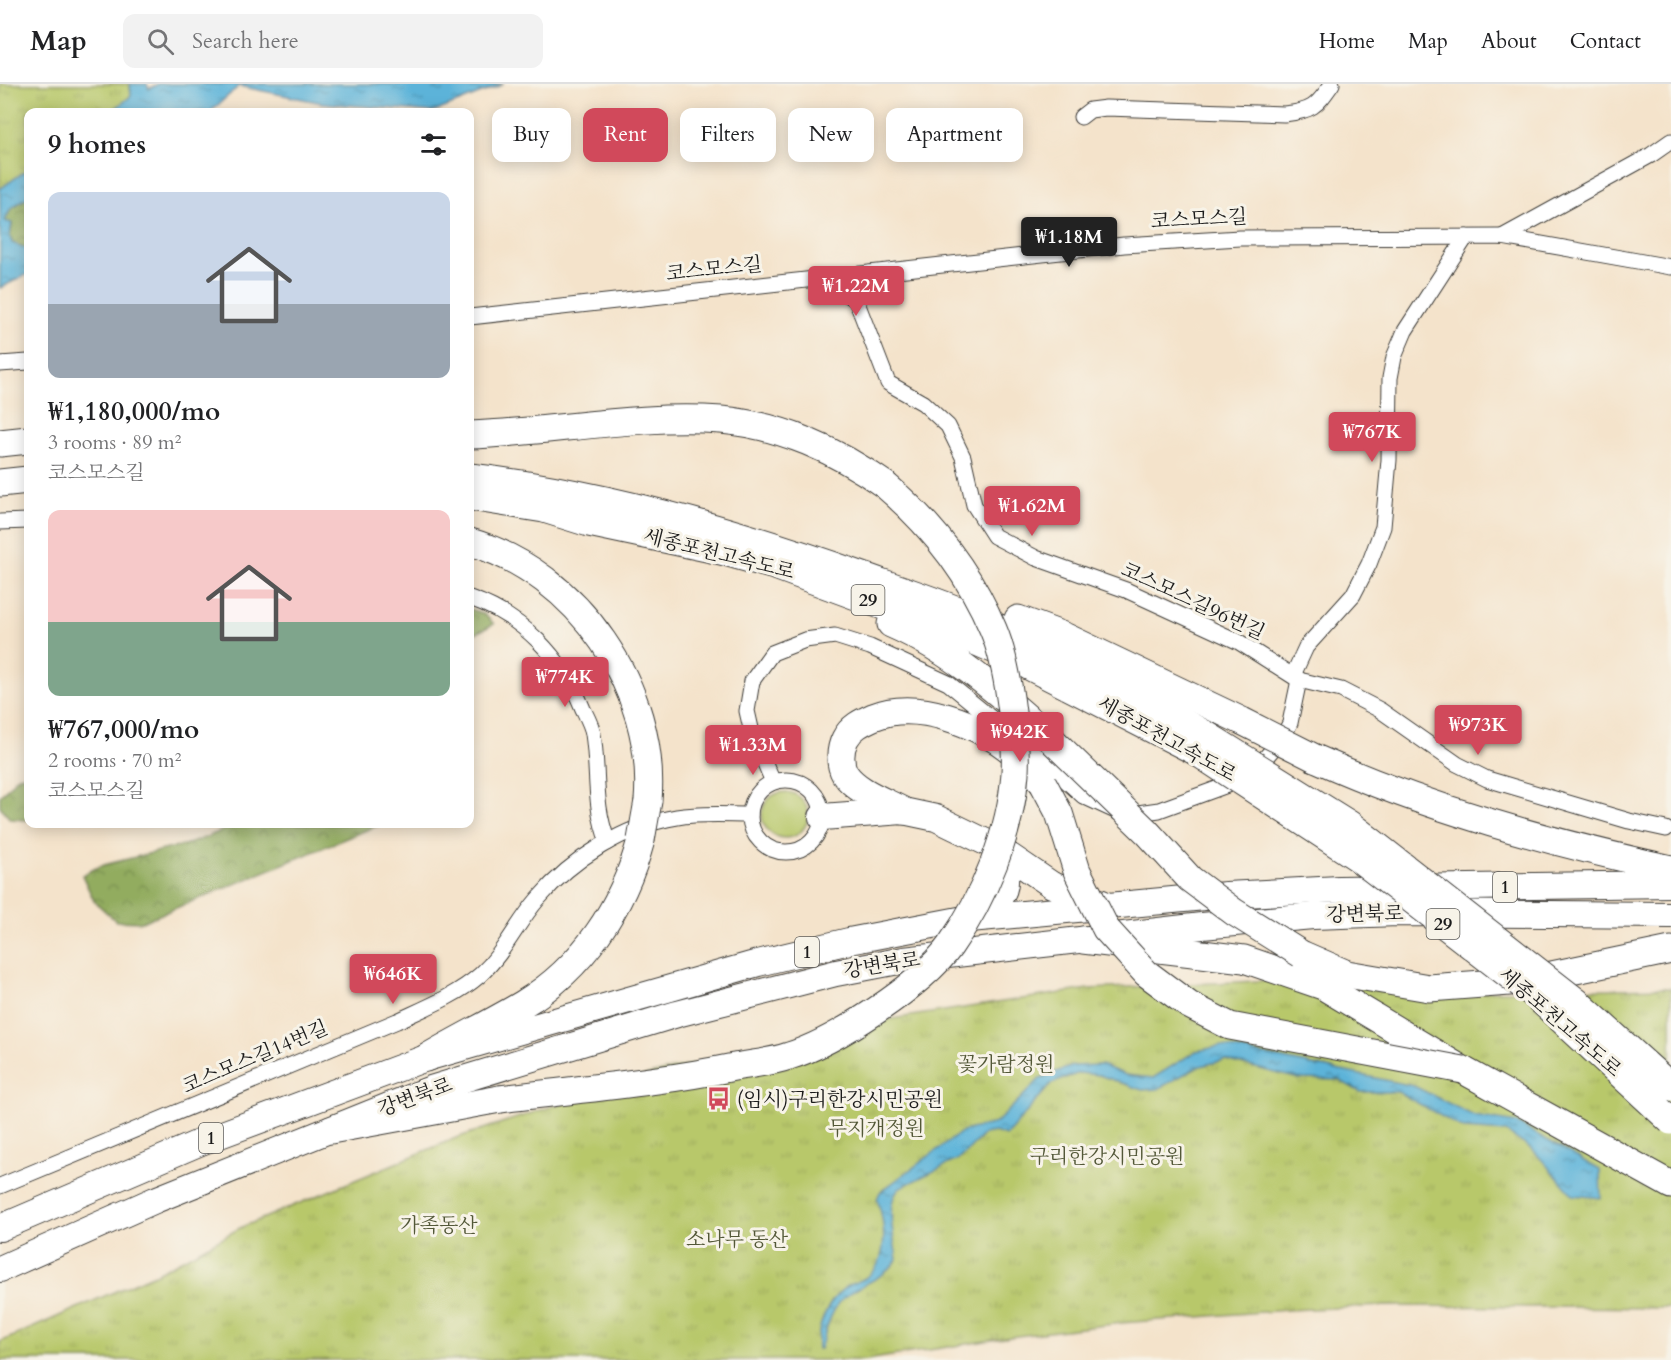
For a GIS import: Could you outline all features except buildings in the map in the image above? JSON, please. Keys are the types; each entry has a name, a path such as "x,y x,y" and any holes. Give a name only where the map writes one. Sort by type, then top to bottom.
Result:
{"highway":[{"path":"332,1130 500,1099 699,1074 790,1056 867,1018 911,984 949,947 992,865 1006,821 1015,772 1010,698 994,631 968,579 936,534 885,485 856,465 817,446 772,430 722,420 652,421 474,435"},
{"path":"0,443 24,440"},
{"path":"0,460 24,459"},
{"name":"세종포천고속도로","path":"474,478 617,503 730,532 813,558 985,621 1057,655 1200,743 1358,831 1577,1002 1671,1087"},
{"path":"0,483 24,480"},
{"path":"0,496 24,496"},
{"name":"세종포천고속도로","path":"474,498 544,509 589,523 722,551 775,566 886,606 1009,656 1200,743 1358,858 1535,995 1671,1121"},
{"path":"617,503 759,528 935,589 1066,637 1315,758 1433,805 1504,829 1671,869"},
{"path":"589,523 844,603 910,632 969,669 1053,741 1146,832 1190,879 1234,912 1301,954 1347,974 1429,988 1477,986 1522,981 1671,950"},
{"path":"426,1058 522,1005 566,970 591,943 611,913 630,877 641,840 648,801 648,766 637,711 620,669 604,643 582,614 544,580 501,555 474,544"},
{"path":"903,811 862,789 846,776 843,769 843,744 848,732 861,722 881,714 907,710 930,712 956,721 1014,752 1043,783 1059,813 1077,871 1106,928 1146,973 1189,1005 1230,1026 1463,1070"},
{"path":"822,817 903,811 936,818 996,848 1052,885 1108,906"},
{"path":"959,920 982,912 998,902 1006,884 1006,869 996,848"},
{"name":"강변북로","path":"0,1228 201,1142 426,1058 758,963 849,941 959,920 1108,906 1340,889 1671,884"},
{"name":"강변북로","path":"0,1269 155,1200 453,1082 749,994 836,973 904,960 1313,916 1398,913 1671,915"},
{"path":"1083,940 1244,959 1323,986 1463,1070 1671,1185"}],"street":[{"path":"1081,117 1090,110 1106,108 1284,114 1306,112 1318,104 1332,84"},
{"path":"1502,237 1651,155 1671,141"},
{"name":"코스모스길","path":"474,316 1124,245 1205,240 1341,236 1502,237 1565,246 1671,267"},
{"path":"773,782 752,733 747,711 752,681 772,653 805,640 835,636 870,647 948,683 1083,796 1124,815 1159,810 1249,777 1283,737 1290,723 1299,680 1294,673 1306,646 1353,595 1383,526 1389,460 1390,378 1394,357 1405,331 1466,237"},
{"path":"823,278 856,300 870,273"},
{"name":"코스모스길96번길","path":"856,300 888,383 923,403 948,426 963,457 974,504 994,536 1036,558 1126,590 1239,642 1299,680 1341,690 1380,710 1457,764 1487,779 1629,821 1666,829"},
{"path":"0,364 24,362"},
{"path":"0,522 24,521"},
{"path":"474,599 496,607 543,643 573,682 593,732 598,818 608,842"},
{"path":"791,780 807,787 818,800 822,817 816,837 809,844 790,852 770,849 754,835 750,814 757,795 773,782 791,780"},
{"name":"코스모스길14번길","path":"0,1186 397,1021 457,992 480,975 511,940 536,900 559,877 615,837 676,817 750,814"}],"green space":[{"path":"0,84 130,84 131,96 116,108 24,108 24,172 0,189"},
{"path":"24,200 24,248 12,243 10,236 12,224 5,221 11,208"},
{"path":"474,610 484,614 494,624 474,634"},
{"path":"24,775 24,820 10,819 0,806 0,796 18,776"},
{"path":"785,792 801,799 808,815 801,831 785,838 769,831 762,815 769,799"},
{"path":"229,828 371,828 142,922 116,921 94,901 82,875 100,866 191,843"},
{"name":"구리한강시민공원","path":"1343,977 1439,992 1671,988 1671,1308 1384,1306 1287,1310 1121,1323 1017,1336 866,1360 0,1360 0,1342 157,1273 240,1228 456,1138 641,1077 846,1026 1088,989"}],"water":[{"path":"130,84 147,84 149,89 158,84 504,84 444,108 384,108 322,103 239,86 214,108 116,108 131,96"},
{"path":"24,172 24,200 11,208 5,221 12,223 10,236 12,243 24,248 24,276 0,288 0,189"},
{"path":"1221,1046 1414,1086 1474,1116 1517,1123 1600,1170 1601,1198 1573,1195 1534,1151 1506,1132 1464,1129 1398,1092 1360,1092 1339,1080 1299,1079 1225,1060 1197,1067 1158,1089 1142,1090 1099,1075 1079,1073 1051,1084 1006,1136 995,1132 984,1134 959,1159 899,1188 892,1203 891,1213 897,1260 879,1277 851,1293 839,1303 829,1322 820,1349 818,1349 821,1325 832,1302 845,1288 867,1277 879,1261 884,1240 877,1199 880,1192 963,1131 996,1123 1041,1078 1073,1066 1101,1065 1126,1075 1153,1078 1196,1051"}],"place":[{"name":"(임시)구리한강시민공원","path":"719,1099"}],"park label":[{"name":"꽃가람정원","path":"1006,1064"},
{"name":"무지개정원","path":"876,1128"},
{"name":"가족동산","path":"439,1225"},
{"name":"소나무 동산","path":"737,1239"}]}
